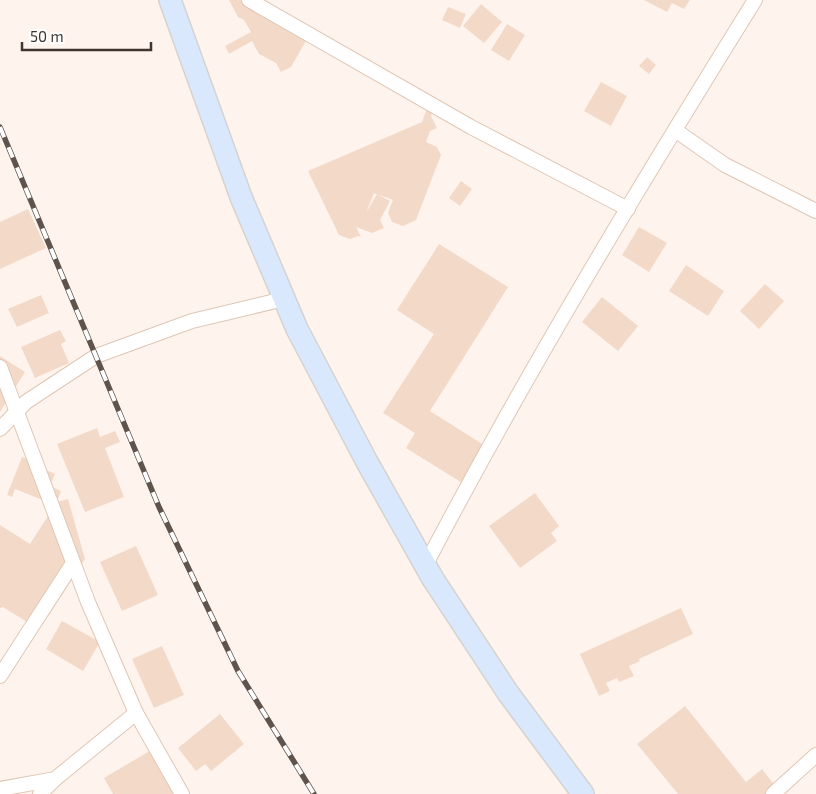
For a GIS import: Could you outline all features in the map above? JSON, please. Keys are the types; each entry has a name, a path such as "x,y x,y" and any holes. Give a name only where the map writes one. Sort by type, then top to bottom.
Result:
{"main road":[{"path":"170,0 241,197 284,299 297,329 366,462 425,566 508,694 583,794"}],"street":[{"path":"249,0 471,126 628,209"},
{"path":"425,566 462,496 628,209 755,0"},
{"path":"675,130 725,165 816,211"},
{"path":"0,429 18,410 41,392 96,356 192,321 284,299"},
{"path":"0,367 18,410 73,563 136,713 182,794"},
{"path":"0,676 73,563"},
{"path":"40,794 55,779 136,713"},
{"path":"773,794 816,755"},
{"path":"0,789 55,779"}],"building":[{"path":"229,0 259,0 282,13 294,34 304,29 307,39 291,67 281,72 276,63 259,54 252,41 229,54 225,46 251,32 244,20 238,17"},
{"path":"644,0 690,0 684,9 672,3 667,12"},
{"path":"481,4 502,22 484,43 463,26"},
{"path":"448,7 466,14 460,28 442,20"},
{"path":"507,24 525,35 509,61 491,50"},
{"path":"647,57 656,65 649,74 639,66"},
{"path":"601,82 627,96 611,126 584,111"},
{"path":"437,102 431,116 437,128 430,131 426,142 437,147 441,155 416,220 403,226 392,222 388,213 393,200 378,194 390,201 380,220 384,228 372,233 356,227 361,237 358,236 350,239 339,235 308,171 422,122 428,106","holes":["374,193 377,194 366,213"]},
{"path":"461,181 472,189 460,206 449,198"},
{"path":"28,209 46,248 0,269 0,222"},
{"path":"639,227 667,243 649,272 622,255"},
{"path":"439,244 508,287 430,411 487,447 464,484 406,448 415,433 383,413 434,334 397,310"},
{"path":"686,265 724,291 708,316 669,291"},
{"path":"765,284 784,301 759,329 740,311"},
{"path":"41,295 49,313 17,327 8,309"},
{"path":"602,297 638,326 618,351 582,322"},
{"path":"60,330 66,341 61,344 69,363 35,378 21,347"},
{"path":"0,356 25,372 0,412"},
{"path":"97,428 100,437 115,431 120,442 105,448 124,497 85,512 57,444"},
{"path":"22,457 45,466 44,469 55,474 50,486 61,491 57,502 68,499 85,559 49,615 27,622 3,607 0,608 0,525 30,544 55,505 15,489 12,497 7,495"},
{"path":"535,493 559,526 551,533 557,541 520,568 489,526"},
{"path":"136,546 158,595 122,611 100,562"},
{"path":"681,608 693,634 639,659 640,661 629,666 634,676 619,682 617,678 606,683 610,691 599,696 580,654"},
{"path":"62,621 100,642 83,671 46,649"},
{"path":"162,646 184,695 154,708 132,659"},
{"path":"685,706 746,782 762,769 776,787 767,794 678,794 637,744"},
{"path":"220,714 244,744 211,771 205,764 196,771 178,748"},
{"path":"153,749 181,794 113,794 104,778"}],"railway":[{"path":"0,127 159,507 238,671 314,794"}]}
